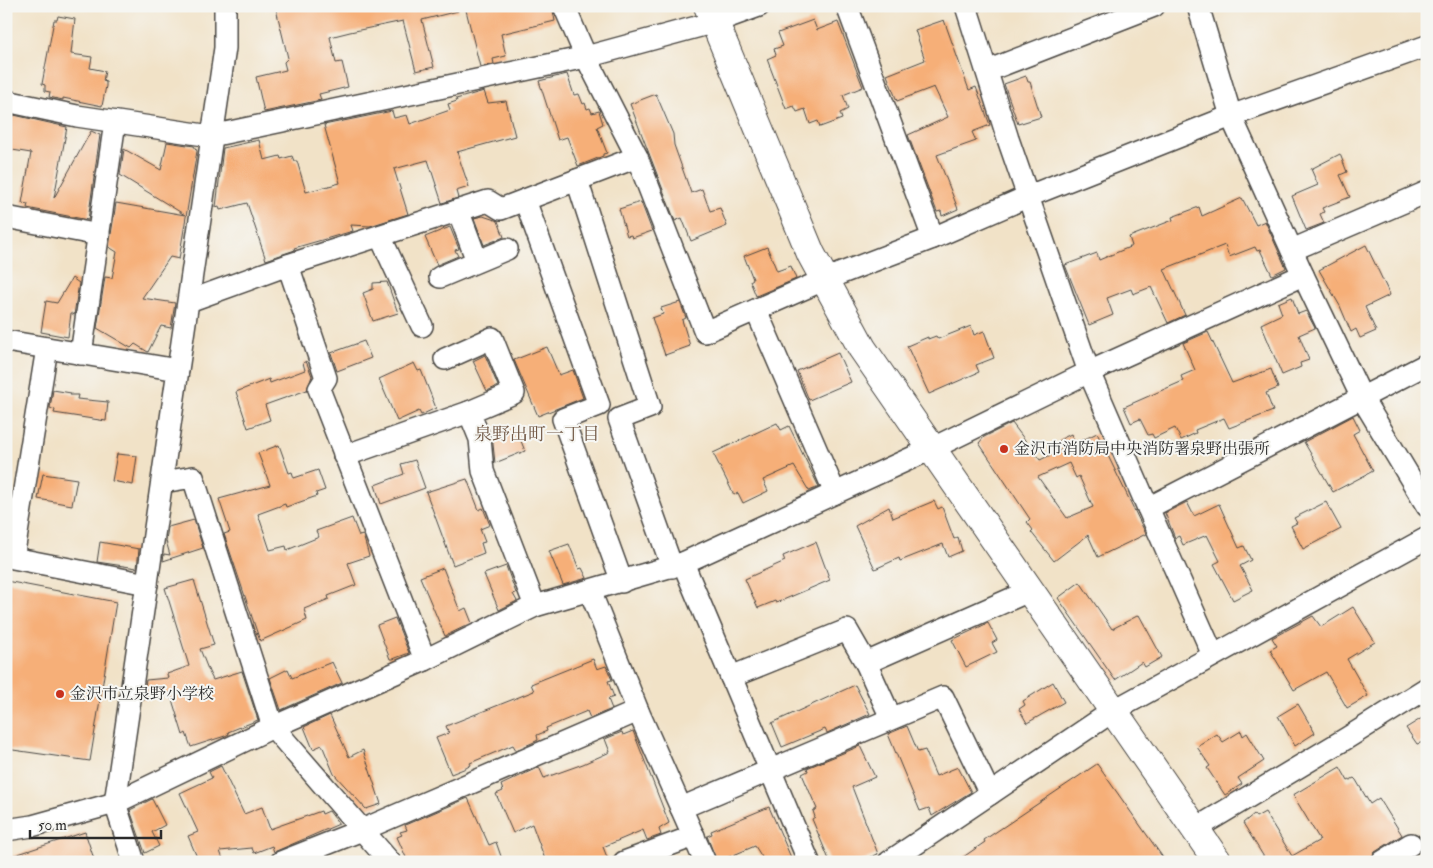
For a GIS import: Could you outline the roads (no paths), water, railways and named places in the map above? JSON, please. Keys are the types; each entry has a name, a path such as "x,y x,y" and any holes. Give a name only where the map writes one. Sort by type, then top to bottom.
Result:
{"street":[{"path":"134,862 114,803 163,482 225,48 225,6"},
{"path":"564,6 586,57 637,157 705,332 826,279 933,238 1029,196 1231,116 1427,46"},
{"path":"6,101 77,116 211,136 586,57 711,14 759,6"},
{"path":"847,6 933,238"},
{"path":"966,6 1088,372 1212,655"},
{"path":"987,71 1154,6"},
{"path":"1198,6 1231,116 1303,275 1362,398 1427,506"},
{"path":"711,14 811,254 862,348 1218,862"},
{"path":"81,354 115,122"},
{"path":"189,301 288,265 488,201 501,209 637,157"},
{"path":"577,180 650,407 619,420"},
{"path":"1292,250 1427,192"},
{"path":"525,200 600,405 619,420 677,565 731,677 809,862"},
{"path":"458,210 477,261"},
{"path":"6,217 99,235"},
{"path":"380,236 422,326"},
{"path":"440,277 507,249"},
{"path":"288,265 326,378 319,390 425,660"},
{"path":"6,830 32,826 114,803 273,727 425,660 535,606 677,565 931,449 1088,372 1303,275"},
{"path":"756,310 835,493"},
{"path":"344,456 469,412 514,393 492,338 445,359"},
{"path":"6,341 178,370"},
{"path":"46,348 16,477 13,558 147,584"},
{"path":"1148,508 1427,364"},
{"path":"600,405 563,419 622,582"},
{"path":"469,412 480,439 483,471 535,606"},
{"path":"163,482 193,477 273,727 390,862"},
{"path":"889,862 1113,711 1427,538"},
{"path":"590,591 638,711 705,862"},
{"path":"866,663 1029,591"},
{"path":"731,677 847,630 866,663 891,718"},
{"path":"1195,829 1427,688"},
{"path":"681,808 943,697 990,794"},
{"path":"281,862 362,830 638,711"},
{"path":"624,862 694,836"},
{"path":"1382,862 1410,844"}],"place":[{"name":"金沢市消防局中央消防署泉野出張所","path":"1004,449"},
{"name":"金沢市立泉野小学校","path":"60,694"}],"district":[{"name":"泉野出町一丁目","path":"537,434"}]}
